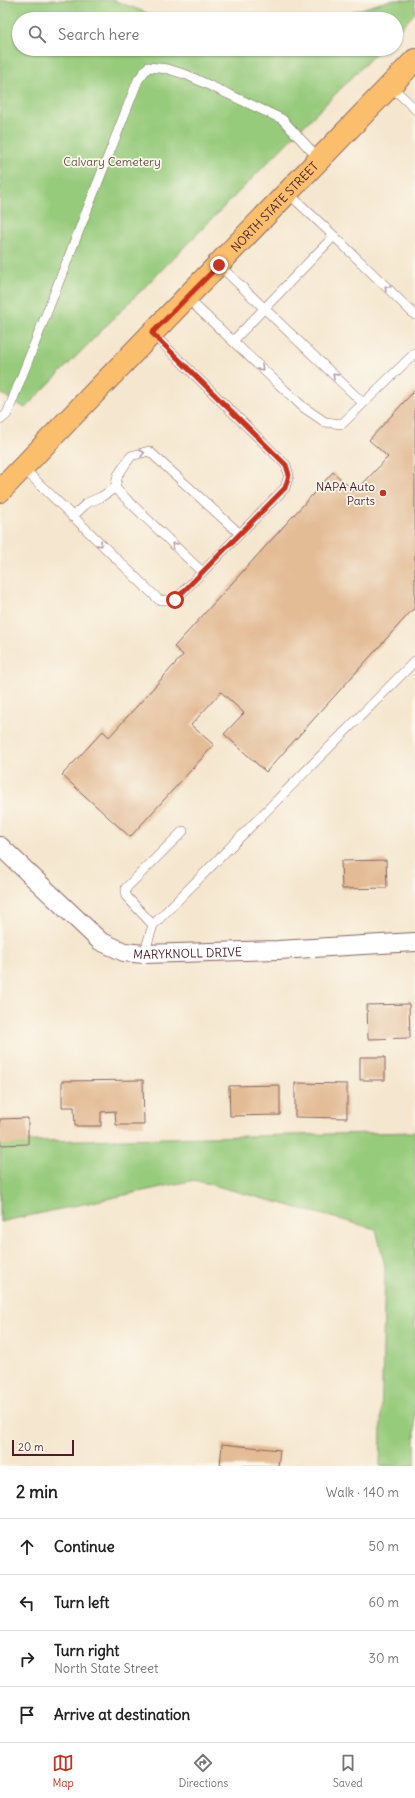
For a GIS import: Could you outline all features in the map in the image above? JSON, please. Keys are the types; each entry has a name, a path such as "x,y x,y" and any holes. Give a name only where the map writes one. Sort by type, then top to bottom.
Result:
{"main road":[{"name":"NORTH STATE STREET","path":"0,491 415,60"}],"street":[{"name":"MARYKNOLL DRIVE","path":"0,846 100,941 124,952 144,954 278,950 415,942"}],"lane":[{"path":"0,420 6,414 138,80 148,68 168,69 188,75 282,119 319,159"},
{"path":"390,85 415,109"},
{"path":"287,192 415,315"},
{"path":"233,341 334,236"},
{"path":"219,265 363,403"},
{"path":"187,298 302,407 325,422 342,424 415,353"},
{"path":"23,468 159,600 175,600 285,488 289,475 286,465 152,333"},
{"path":"72,517 87,503 101,497 115,488 118,475 131,456 149,451 240,534"},
{"path":"115,488 202,572"},
{"path":"144,954 153,925 415,661"},
{"path":"153,925 126,896 126,888 182,831"}],"green space":[{"name":"Calvary Cemetery","path":"0,0 113,0 145,12 12,12 12,56 373,56 25,408 0,393"},
{"path":"391,0 415,0 415,13 403,26 403,12 351,12"},
{"path":"415,1132 415,1466 380,1466 385,1266 376,1229 194,1180 0,1222 0,1142"}],"building":[{"path":"415,390 415,607 266,772 224,734 244,713 221,692 191,725 214,745 130,837 62,775 103,731 109,737 183,655 174,647 333,472 355,492 388,457 369,440"},
{"path":"386,860 387,888 342,889 341,861"},
{"path":"409,1004 410,1038 368,1039 367,1005"},
{"path":"360,1057 385,1057 385,1080 360,1080"},
{"path":"143,1080 144,1125 116,1125 115,1111 101,1112 101,1126 75,1126 74,1107 62,1107 62,1081"},
{"path":"295,1083 347,1084 347,1118 295,1117"},
{"path":"280,1085 280,1115 230,1116 229,1086"},
{"path":"28,1118 28,1144 0,1145 0,1119"},
{"path":"222,1444 280,1450 278,1466 220,1466"}],"place":[{"name":"NAPA Auto Parts","path":"383,493"}],"route":[{"path":"175,600 285,488 289,475 286,465 152,333 219,265"}]}
